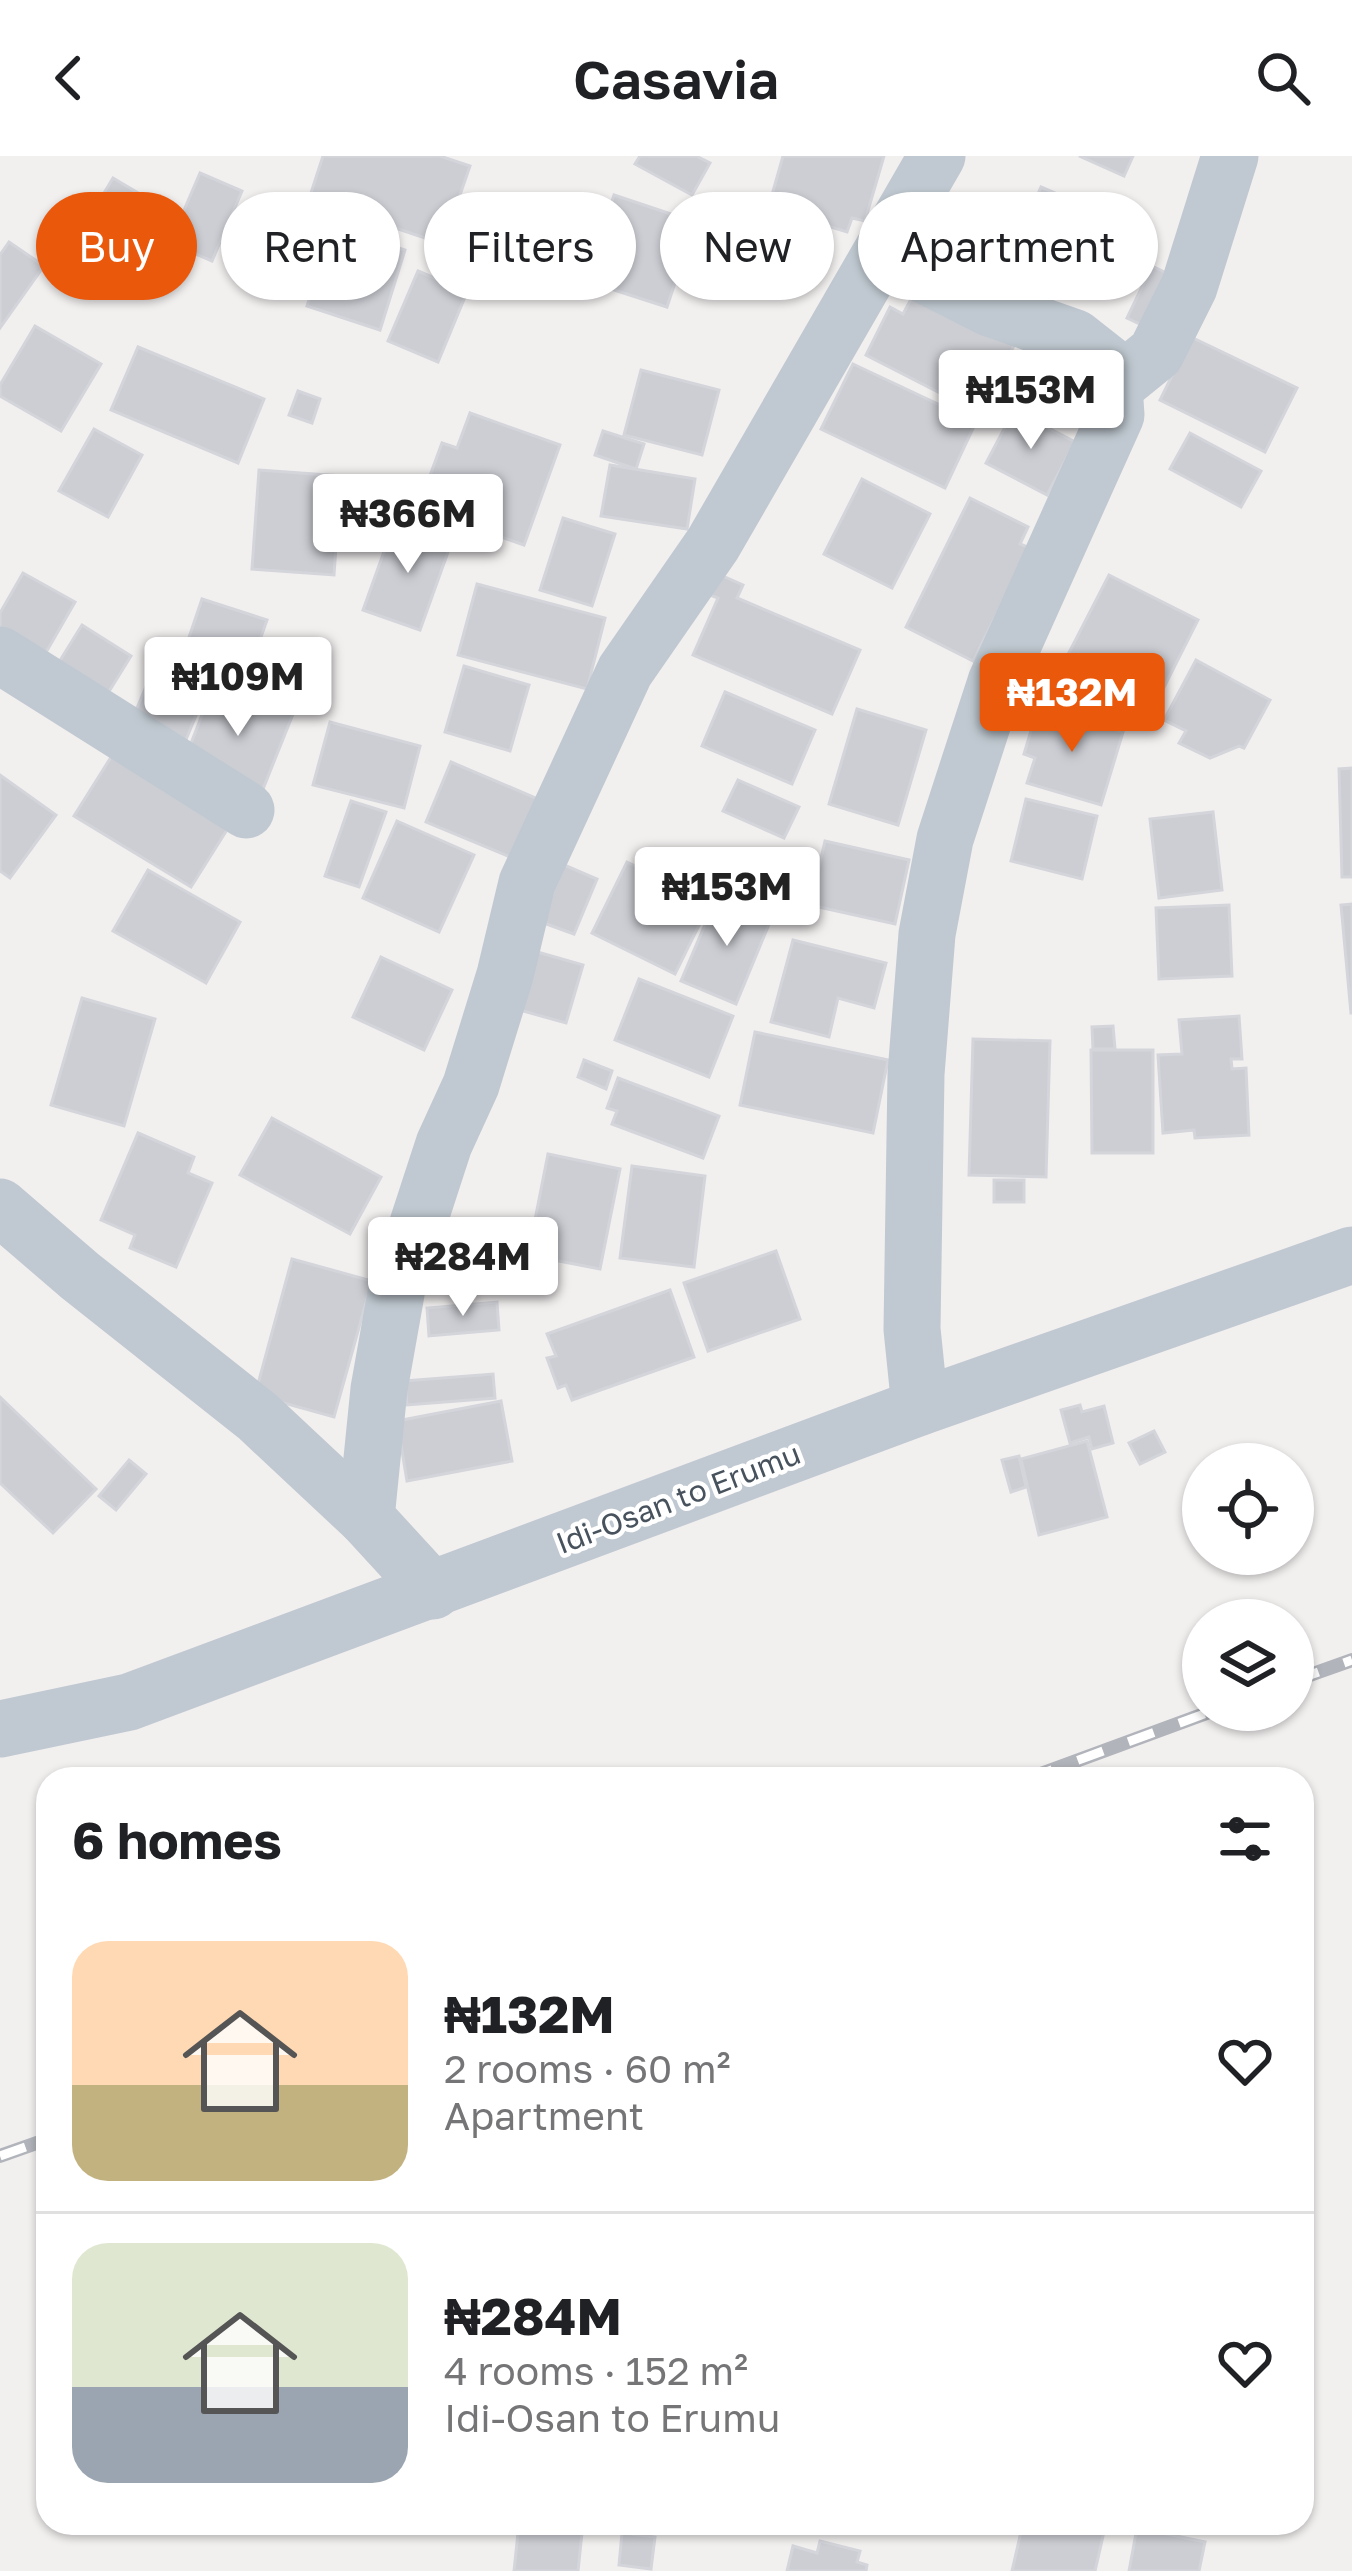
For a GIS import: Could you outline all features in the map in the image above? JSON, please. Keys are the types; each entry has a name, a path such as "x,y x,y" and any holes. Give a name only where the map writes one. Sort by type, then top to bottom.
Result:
{"street":[{"path":"917,192 937,156"},
{"path":"1114,387 1156,352 1189,287 1230,156"},
{"path":"366,1518 397,1288 444,1144 471,1085 505,975 526,883 625,671 713,544 858,297"},
{"path":"920,1407 912,1329 916,1074 927,934 945,838 995,682 1116,415 1108,364 1075,338 974,300"},
{"path":"0,656 246,810"},
{"path":"0,1208 259,1417 366,1518 433,1591"},
{"name":"Idi-Osan to Erumu","path":"0,1729 129,1702 920,1407 1352,1255"}],"building":[{"path":"323,156 440,156 470,166 461,192 424,192 424,238 400,230 400,192 311,192"},
{"path":"640,156 696,156 710,163 694,192 635,164"},
{"path":"783,156 884,156 873,192 858,192 858,219 852,218 847,232 834,228 834,192 773,192"},
{"path":"1079,156 1133,156 1124,176"},
{"path":"200,173 242,191 221,192 221,240 212,261 197,255 197,192 192,192"},
{"path":"113,178 137,192 105,192"},
{"path":"636,202 660,210 660,300 669,300 667,307 636,297"},
{"path":"9,242 36,261 36,277 0,328 0,255"},
{"path":"1158,269 1183,281 1157,332 1127,318 1136,300 1158,300"},
{"path":"418,271 424,274 424,300 464,300 438,362 388,341"},
{"path":"309,300 389,300 380,330 307,306"},
{"path":"911,300 941,300 1018,338 979,413 866,355 890,307 903,314"},
{"path":"35,326 101,364 61,431 0,396 0,385"},
{"path":"1191,337 1297,388 1265,452 1160,400"},
{"path":"138,347 264,399 238,463 111,410"},
{"path":"853,364 976,422 945,488 821,429"},
{"path":"641,370 719,390 702,455 624,435"},
{"path":"298,391 320,399 312,423 289,415"},
{"path":"1014,410 1075,442 1047,495 986,463"},
{"path":"470,413 560,445 524,545 418,508 442,443 457,448"},
{"path":"94,429 142,455 108,517 59,491"},
{"path":"603,431 644,444 636,469 595,455"},
{"path":"1190,433 1261,471 1241,507 1170,469"},
{"path":"610,465 695,479 687,529 601,516"},
{"path":"259,470 341,476 334,575 252,569"},
{"path":"862,479 930,514 892,588 824,554"},
{"path":"970,498 1028,527 1020,544 1030,548 973,661 906,627"},
{"path":"563,518 615,534 592,606 540,590"},
{"path":"395,521 452,541 420,630 363,610"},
{"path":"23,573 75,602 37,668 0,646 0,613"},
{"path":"716,573 743,585 737,598 860,650 832,714 693,655 718,598 707,594"},
{"path":"1109,575 1198,620 1150,715 1060,670"},
{"path":"477,584 605,618 587,689 458,655"},
{"path":"202,599 267,620 244,686 180,664"},
{"path":"82,625 131,656 100,706 51,675"},
{"path":"158,658 211,679 180,754 127,732"},
{"path":"1196,660 1270,700 1244,748 1210,758 1179,743 1186,731 1164,720"},
{"path":"464,666 529,685 510,751 445,732"},
{"path":"214,684 293,714 261,794 183,764"},
{"path":"725,692 815,730 792,784 702,746"},
{"path":"1038,707 1123,732 1101,805 1027,783 1035,758 1024,754"},
{"path":"857,709 926,730 898,825 829,804"},
{"path":"330,722 420,746 404,808 313,785"},
{"path":"113,754 230,825 191,887 74,816"},
{"path":"451,762 538,799 513,858 426,822"},
{"path":"1352,768 1352,877 1342,877 1339,769"},
{"path":"0,775 56,815 10,878 0,871"},
{"path":"738,780 799,807 784,838 723,811"},
{"path":"1026,799 1097,816 1082,879 1011,861"},
{"path":"351,801 386,812 359,887 325,876"},
{"path":"1213,812 1222,890 1159,898 1150,819"},
{"path":"397,821 474,855 439,932 363,898"},
{"path":"825,841 909,860 895,924 810,905"},
{"path":"627,862 710,903 675,974 592,933"},
{"path":"564,865 597,879 574,934 541,922"},
{"path":"148,870 240,922 206,983 113,931"},
{"path":"718,894 772,917 736,1004 681,981"},
{"path":"1352,904 1352,1013 1351,1013 1341,905"},
{"path":"1229,905 1232,976 1159,979 1156,908"},
{"path":"793,940 886,963 874,1008 838,998 829,1037 771,1022"},
{"path":"534,951 583,965 566,1023 516,1009"},
{"path":"381,957 452,990 424,1050 353,1017"},
{"path":"639,979 733,1016 709,1077 615,1040"},
{"path":"82,998 155,1019 124,1126 51,1105"},
{"path":"1239,1016 1242,1059 1231,1059 1232,1069 1246,1068 1249,1135 1195,1138 1194,1130 1163,1133 1158,1055 1182,1054 1179,1020"},
{"path":"1113,1026 1115,1049 1093,1049 1092,1027"},
{"path":"755,1032 888,1060 873,1133 740,1105"},
{"path":"973,1039 1050,1041 1046,1177 969,1175"},
{"path":"1091,1050 1153,1050 1153,1153 1092,1153"},
{"path":"584,1060 612,1071 606,1089 578,1077"},
{"path":"618,1078 719,1116 703,1158 612,1124 617,1111 607,1108"},
{"path":"272,1118 381,1177 350,1234 240,1175"},
{"path":"138,1133 194,1157 188,1173 212,1183 176,1267 130,1248 135,1235 101,1220"},
{"path":"548,1154 620,1169 600,1269 528,1255"},
{"path":"632,1166 705,1176 694,1267 620,1258"},
{"path":"994,1180 1024,1180 1024,1202 994,1202"},
{"path":"776,1251 800,1319 708,1351 684,1283"},
{"path":"292,1259 372,1281 334,1417 255,1395"},
{"path":"670,1290 694,1357 572,1400 566,1385 558,1388 547,1358 556,1356 547,1334"},
{"path":"497,1302 499,1330 429,1336 427,1308"},
{"path":"493,1374 495,1398 407,1405 405,1381"},
{"path":"0,1397 96,1489 53,1533 0,1483"},
{"path":"501,1401 512,1461 407,1481 397,1421"},
{"path":"1080,1405 1082,1412 1104,1406 1113,1443 1092,1449 1089,1437 1070,1443 1061,1410"},
{"path":"1154,1431 1165,1452 1140,1464 1129,1443"},
{"path":"1087,1441 1107,1517 1039,1535 1021,1459"},
{"path":"1019,1456 1026,1487 1011,1492 1002,1460"},
{"path":"129,1460 146,1474 116,1510 99,1496"},
{"path":"518,2535 582,2535 578,2571 514,2571"},
{"path":"622,2535 655,2537 651,2569 619,2565"},
{"path":"1020,2535 1103,2535 1095,2571 1012,2571"},
{"path":"1136,2535 1205,2542 1199,2571 1129,2571"},
{"path":"820,2541 860,2551 857,2562 867,2565 866,2571 787,2571 793,2546 817,2553"}],"railway":[{"path":"1314,1674 1352,1660"},
{"path":"1060,1767 1182,1722"},
{"path":"0,2156 36,2143"}]}
